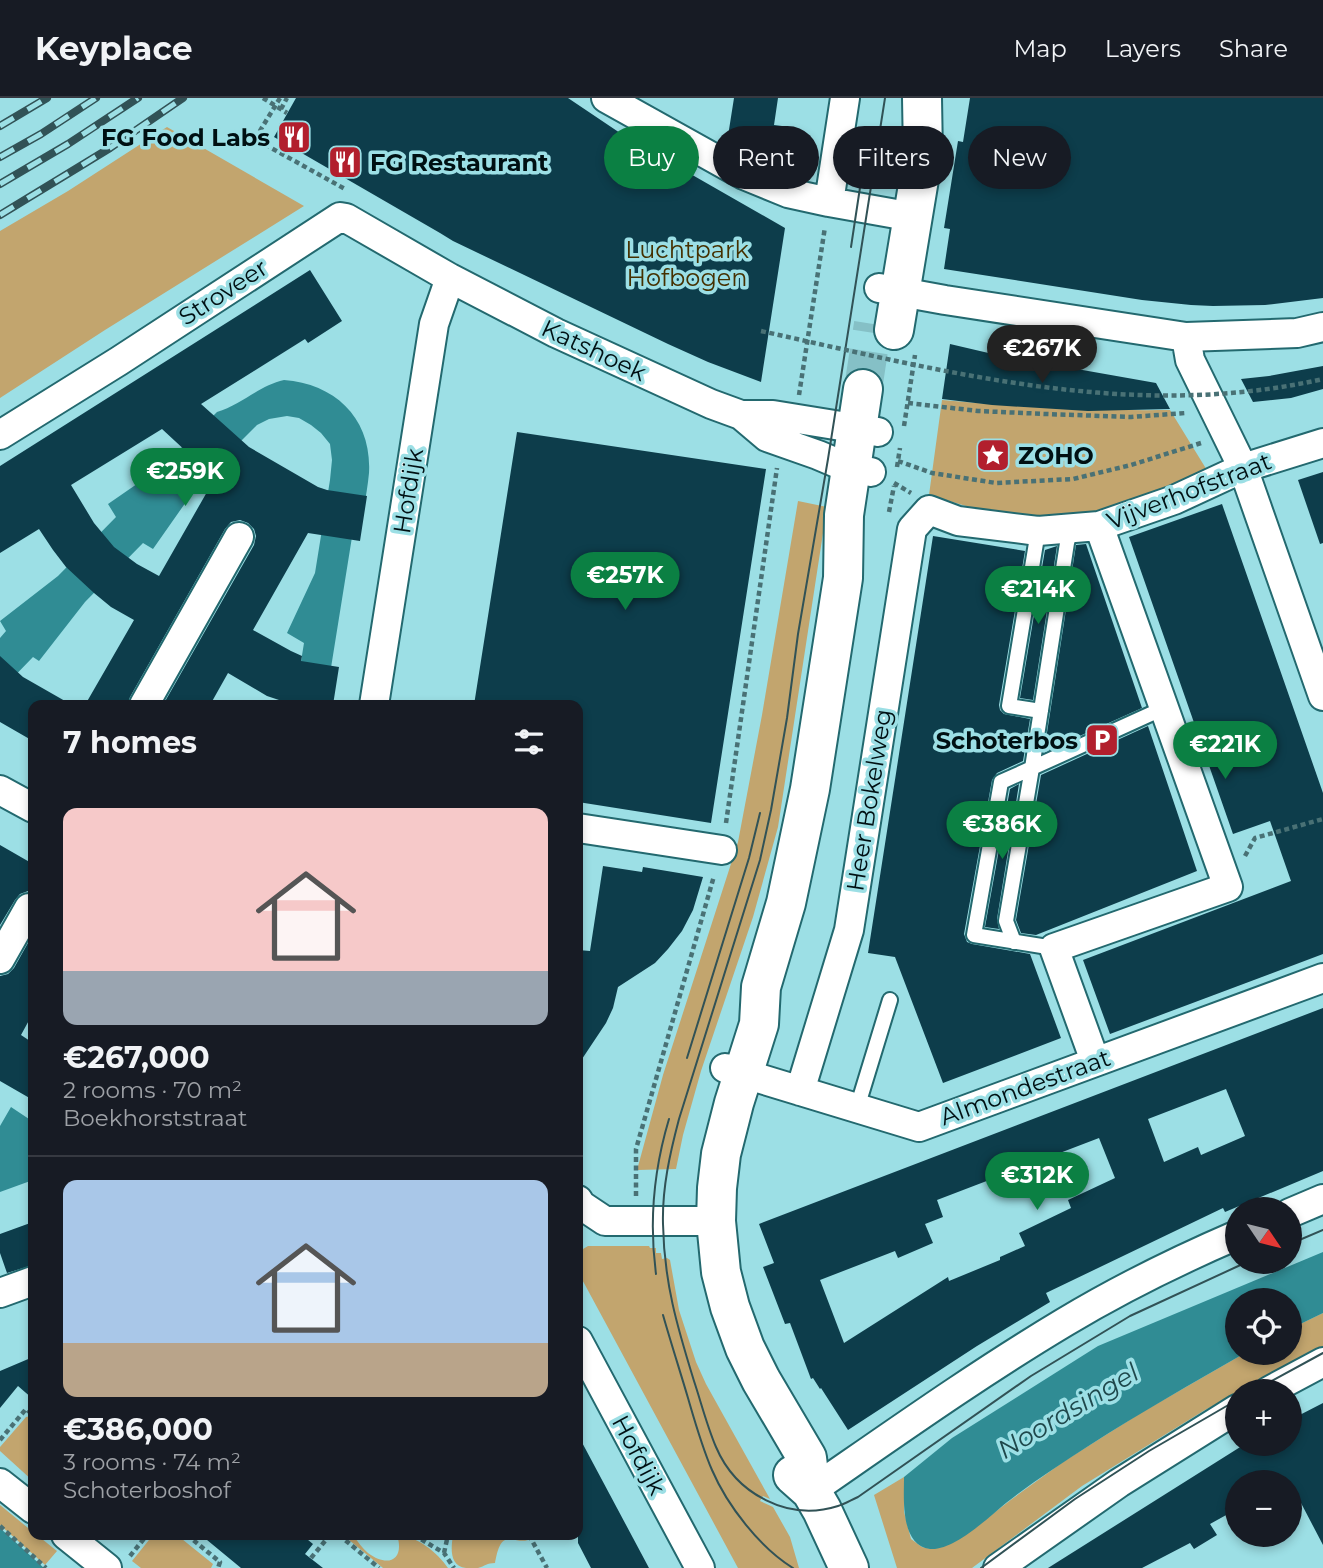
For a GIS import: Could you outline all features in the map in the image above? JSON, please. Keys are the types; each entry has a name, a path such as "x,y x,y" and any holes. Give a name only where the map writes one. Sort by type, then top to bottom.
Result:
{"street":[{"path":"606,98 744,175 788,192 902,215"},
{"path":"829,202 845,98"},
{"path":"911,98 900,151 902,215 892,317 1186,337 1297,333 1323,327"},
{"path":"902,215 923,155 922,98"},
{"path":"340,217 450,278"},
{"name":"Stroveer","path":"0,435 340,217"},
{"name":"Katshoek","path":"450,278 556,333 710,404 741,415 795,418 875,458"},
{"name":"Hofdijk","path":"375,700 434,324 450,278"},
{"path":"1186,337 1190,360 1243,468 1323,696"},
{"path":"849,1568 822,1510 811,1491 788,1470 729,1356 708,1300 699,1254 706,1221 696,1186 705,1134 734,1070 740,1017 761,987 786,902 807,802 843,578 844,515 875,458 885,394"},
{"name":"Katshoek","path":"741,415 767,437 818,455 875,458"},
{"name":"Vijverhofstraat","path":"929,510 958,521 1038,531 1085,527 1174,500 1243,468 1323,443"},
{"name":"Heer Bokelweg","path":"800,1091 849,930 912,529 929,510"},
{"path":"1085,527 1164,708 1228,887 1054,948 1095,1061"},
{"path":"147,700 239,537"},
{"path":"0,790 28,805"},
{"path":"583,829 722,849"},
{"path":"0,959 28,910"},
{"name":"Almondestraat","path":"734,1070 919,1127 1323,978"},
{"path":"1302,1208 1323,1199"},
{"path":"583,1206 606,1221 706,1221"},
{"path":"811,1491 990,1368 1067,1320 1225,1241"},
{"path":"0,1293 28,1283"},
{"name":"Hofdijk","path":"583,1350 700,1568"},
{"path":"1291,1379 1323,1362"},
{"path":"998,1568 1119,1483 1225,1417"},
{"path":"0,1483 28,1505"},
{"path":"75,1540 116,1564"}],"lane":[{"path":"1014,942 1006,921 1068,543 1085,527"},
{"path":"1038,531 1009,706 1041,711"},
{"path":"1054,948 974,935 1001,782 1164,708"},
{"path":"856,1108 890,1000"}],"path":[{"path":"263,98 287,113"},
{"path":"280,98 255,139 346,190 340,217"},
{"path":"281,109 288,98"},
{"path":"795,418 829,202"},
{"path":"892,317 885,394 875,458 932,473 996,483 1073,479 1132,465 1227,436"},
{"path":"761,331 1007,383 1115,394 1169,396 1242,392 1323,379"},
{"path":"885,394 978,411 1130,417 1215,411"},
{"path":"1228,887 1255,838 1323,819"},
{"path":"0,1440 26,1409 28,1411"},
{"path":"0,1526 46,1568"},
{"path":"116,1564 142,1540"},
{"path":"193,1540 220,1562 218,1568"},
{"path":"310,1558 326,1540"},
{"path":"345,1540 379,1568"},
{"path":"422,1540 444,1553 454,1568"},
{"path":"444,1553 447,1540"},
{"path":"532,1540 547,1568"}],"shaded area":[{"path":"167,127 304,206 0,398 0,231"},
{"path":"942,400 1056,408 1170,410 1213,480 1125,509 1067,519 993,514 929,495"},
{"path":"798,501 827,507 778,827 753,917 701,1071 676,1169 637,1170 663,1075 738,842"},
{"path":"588,1246 649,1246 656,1248 656,1253 661,1253 662,1259 670,1260 679,1310 696,1362 770,1499 763,1496 760,1501 773,1507 790,1537 799,1568 738,1568 583,1281 583,1249"},
{"path":"1323,1313 1323,1348 1302,1359 1302,1323"},
{"path":"1225,1365 1290,1365 1263,1379 1225,1379 1225,1399 1082,1486 972,1568 897,1568 874,1495 904,1477 904,1512 911,1539 922,1547 932,1549 973,1529 1063,1462"},
{"path":"26,1417 28,1476 0,1451 0,1447"},
{"path":"0,1505 28,1528 28,1540 43,1540 57,1551 45,1565 0,1525"},
{"path":"149,1540 183,1540 213,1564 211,1568 141,1568 132,1561"},
{"path":"349,1540 357,1540 375,1558 388,1560 397,1556 398,1540 417,1540 448,1568 383,1568"},
{"path":"453,1540 504,1540 499,1547 495,1563 478,1568 460,1567 454,1560"}],"water":[{"path":"284,380 303,383 335,397 357,421 368,454 369,473 359,537 352,537 326,700 295,700 304,643 287,633 315,573 330,480 330,444 311,425 299,418 287,416 269,419 257,425 200,482 153,549 143,543 85,602 39,661 33,657 0,691 0,638 6,631 0,621 58,576 116,517 108,504 163,466 217,412"},
{"path":"11,1107 28,1118 28,1182 0,1192 0,1126"},
{"path":"1323,1252 1323,1313 1302,1323 1302,1288 1237,1288 1270,1274 1302,1274 1302,1261"},
{"name":"Noordsingel","path":"1225,1293 1225,1365 1068,1459 950,1545 930,1549 920,1546 913,1539 906,1520 904,1477 952,1438 1098,1346"},
{"path":"0,1528 44,1568 0,1568"}],"building":[{"name":"Luchtpark Hofbogen","path":"296,98 568,98 610,126 604,126 604,189 699,189 699,179 785,228 761,382 668,344 453,241 274,137"},
{"path":"734,98 778,98 774,125 782,126 730,126"},
{"path":"970,98 1323,98 1323,298 1265,305 1191,305 1142,300 944,269 950,229 944,228 950,189 954,189 958,141 963,142"},
{"path":"310,270 342,321 308,343 305,339 201,404 249,447 318,487 367,496 360,541 308,533 253,630 302,656 301,661 339,667 334,700 279,700 228,673 213,700 166,700 254,545 256,536 248,523 240,520 231,522 225,529 129,700 88,700 134,620 111,607 66,567 39,529 0,553 0,466","holes":["162,429 215,478 159,576 114,547 94,523 71,485"]},
{"path":"950,344 1156,383 1170,409 1088,411 942,399"},
{"path":"1323,366 1323,389 1291,398 1253,402 1241,379 1269,376"},
{"path":"517,432 766,469 711,823 583,803 583,700 475,700"},
{"path":"1323,472 1323,543 1320,544 1298,480"},
{"path":"1222,504 1323,793 1323,954 1110,1034 1083,960 1291,881 1270,821 1233,834 1129,537"},
{"path":"933,536 1025,551 999,705 1004,714 1030,719 1023,761 997,773 992,780 964,934 967,942 972,944 1030,954 1061,1038 943,1083 895,957 868,953"},
{"path":"1086,544 1142,708 1044,752 1076,545"},
{"path":"1057,546 1033,700 1020,698 1045,550"},
{"path":"0,656 23,677 63,700 28,700 28,738 0,722"},
{"path":"1148,726 1197,871 1036,935 1021,933 1016,920 1041,775"},
{"path":"1019,784 997,919 999,929 985,927 1010,789"},
{"path":"0,845 28,861 28,891 15,900 0,925"},
{"path":"603,866 642,872 643,867 703,877 693,910 682,931 655,963 618,987 606,1023 583,1058 583,950 590,951"},
{"path":"28,943 28,1022 21,1035 28,1040 28,1097 0,1081 0,976 8,974"},
{"path":"1323,1008 1323,1171 1261,1197 1225,1197 1225,1212 1223,1208 1046,1293 1050,1302 848,1430 821,1388 811,1379 790,1323 785,1324 763,1267 774,1263 759,1224","holes":["1226,1089 1245,1136 1201,1155 1198,1147 1164,1162 1148,1119","1099,1138 1115,1178 1068,1200 1071,1208 1019,1233 1025,1246 1000,1257 1000,1260 949,1281 948,1277 844,1343 820,1280 895,1251 898,1258 933,1243 925,1224 943,1217 937,1200"]},
{"path":"28,1224 28,1267 7,1273 0,1253 0,1234"},
{"path":"28,1359 28,1395 18,1386 0,1408 0,1371"},
{"path":"1323,1403 1323,1545 1302,1505 1302,1470 1225,1470 1225,1516 1210,1524 1217,1535 1194,1549 1190,1543 1142,1568 1048,1568 1226,1456 1302,1456 1302,1414"},
{"path":"583,1444 649,1568 591,1568 578,1540 583,1540"},
{"path":"207,1540 308,1540 313,1544 305,1554 323,1568 241,1568"}],"tunnel":[{"path":"863,389 873,324"}],"tram line":[{"path":"885,98 771,810 760,860 679,1119 665,1184 664,1245 672,1304 682,1341 716,1447 736,1478 750,1491 783,1507 819,1510 838,1506 858,1497 1031,1376 1130,1316 1225,1272"},
{"path":"851,247 860,189"},
{"path":"687,1058 749,858 760,813"},
{"path":"656,1274 654,1196 669,1119"},
{"path":"1302,1239 1323,1230"},
{"path":"663,1315 702,1443 718,1483 746,1525 769,1549 793,1568"},
{"path":"1275,1379 1323,1353"},
{"path":"981,1568 1075,1499 1149,1451 1225,1407"}],"railway":[{"path":"0,126 47,98"},
{"path":"0,157 96,98"},
{"path":"0,184 138,98"},
{"path":"0,215 110,148 183,98"}],"place":[{"name":"FG Food Labs","path":"294,137"},
{"name":"FG Restaurant","path":"345,162"},
{"name":"ZOHO","path":"993,455"},
{"name":"Schoterbos","path":"1102,740"}]}
